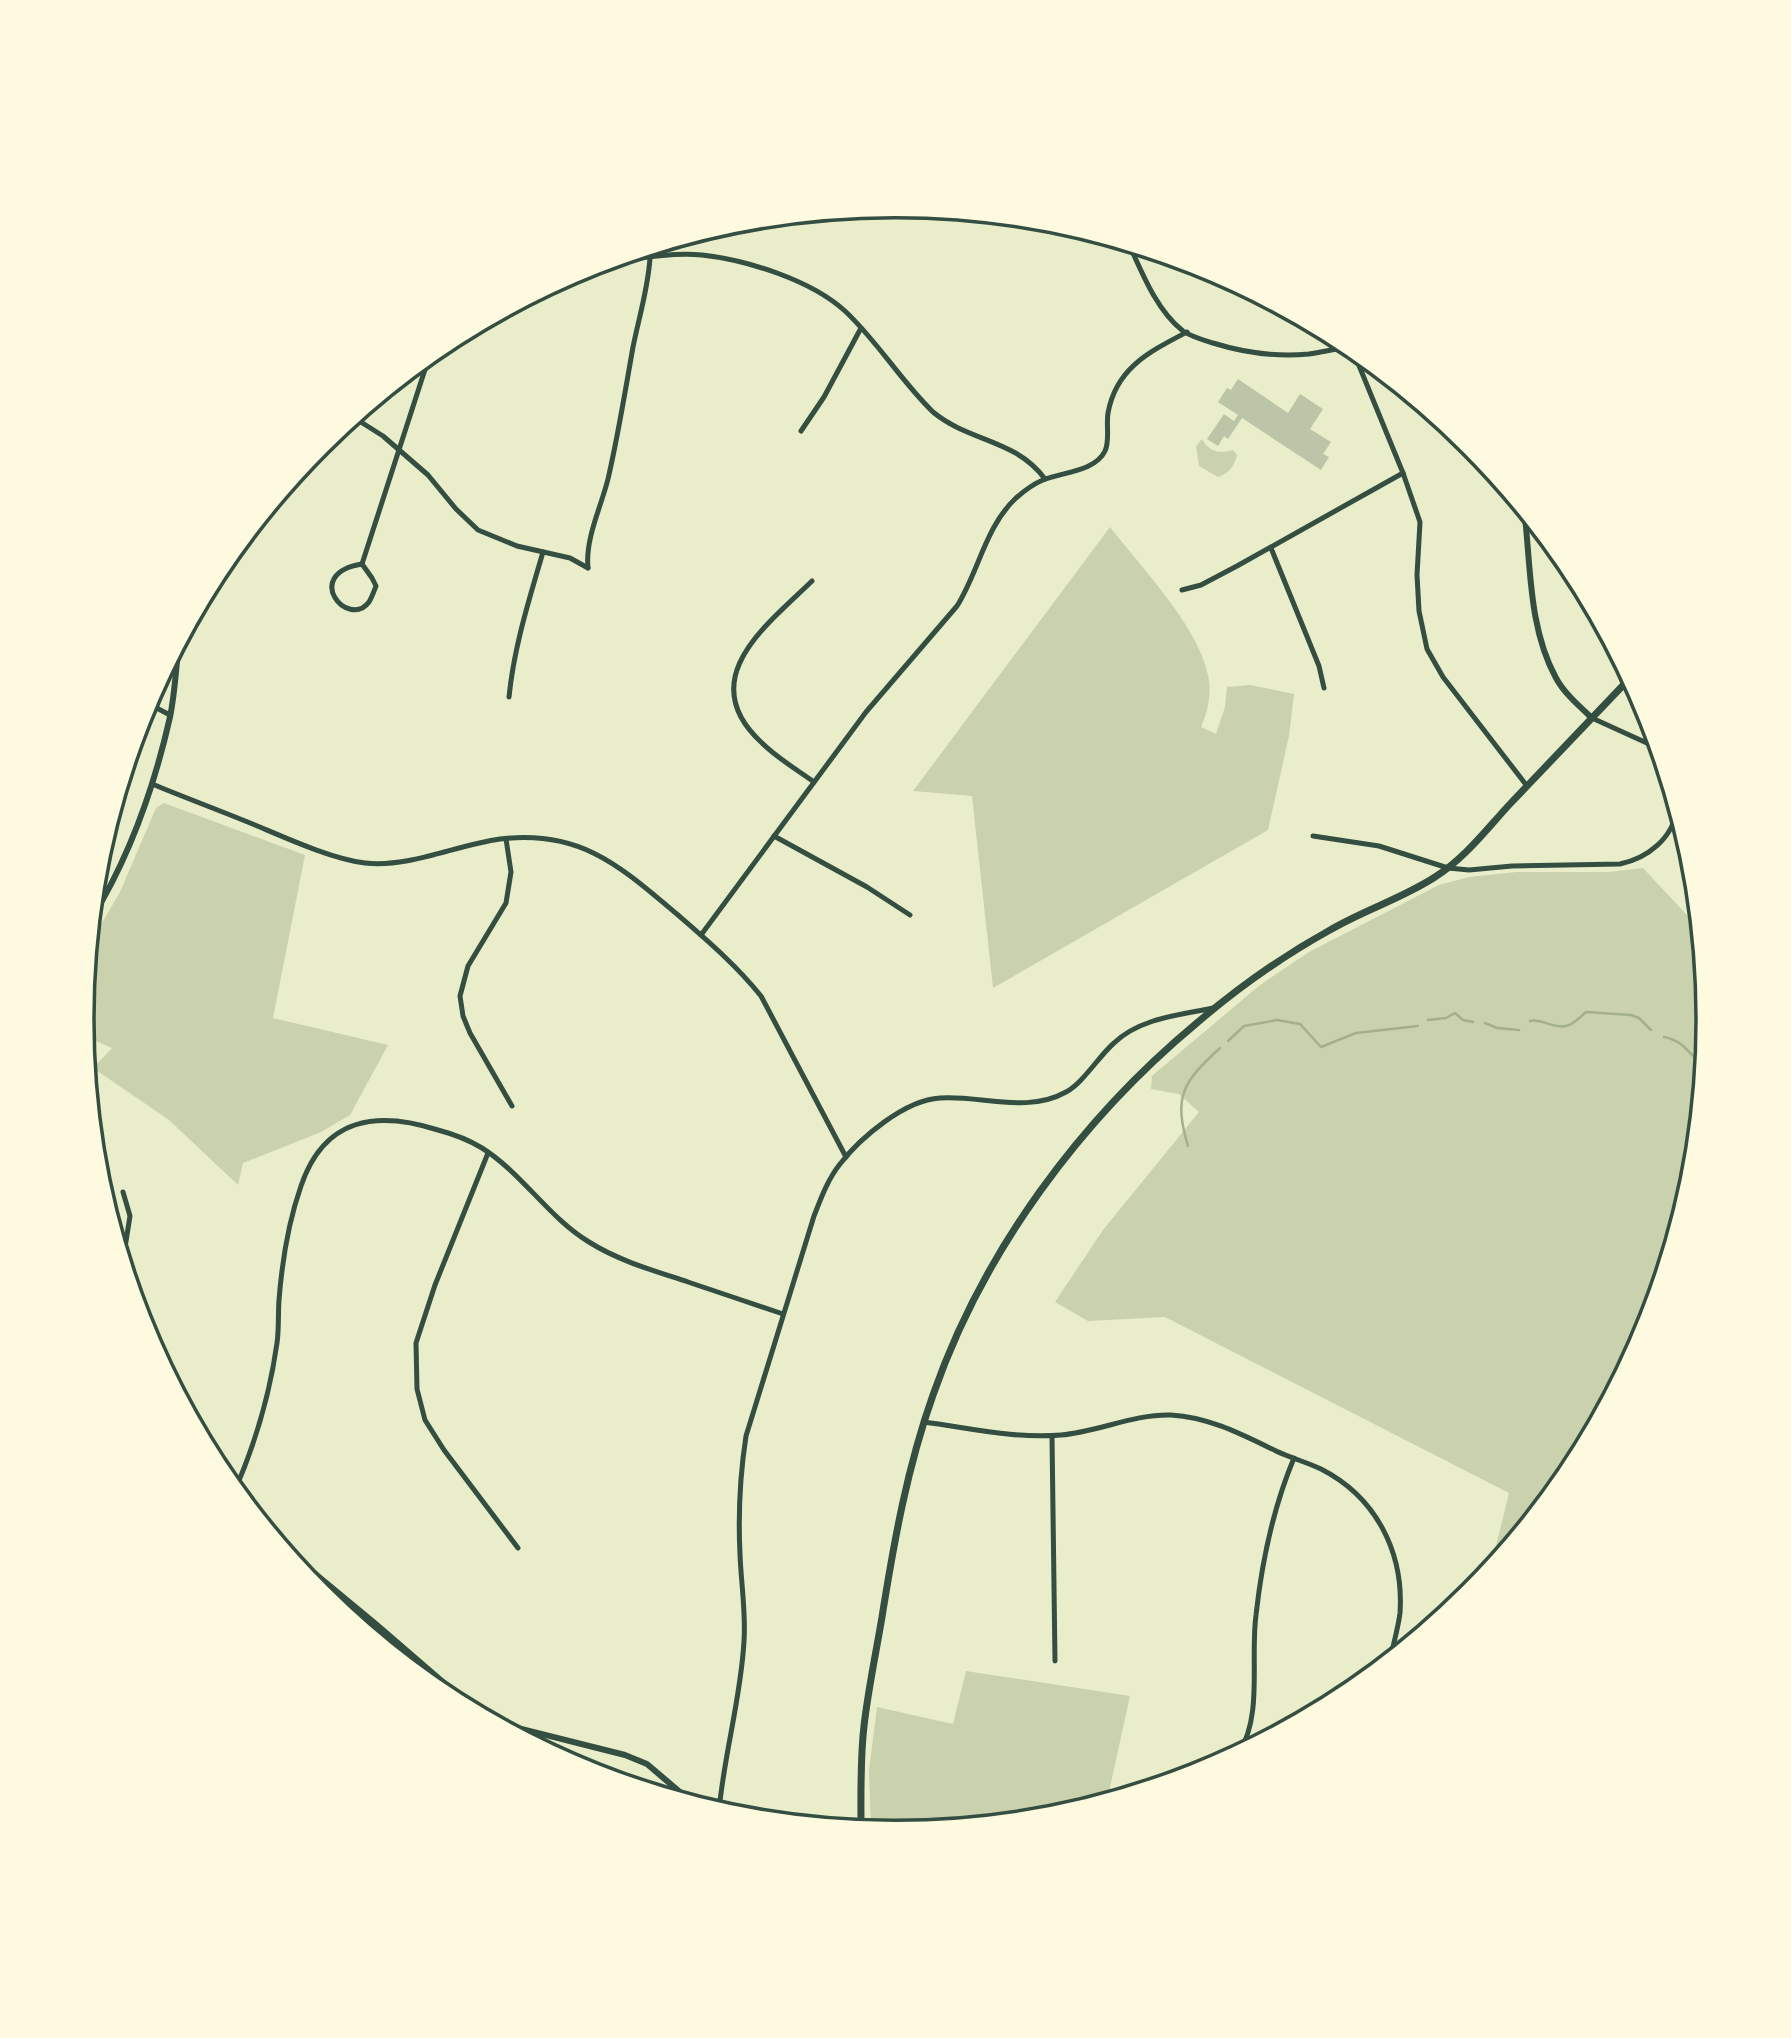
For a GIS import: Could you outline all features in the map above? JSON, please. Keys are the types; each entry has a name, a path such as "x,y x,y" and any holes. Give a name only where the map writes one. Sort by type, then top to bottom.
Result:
{"main road":[{"path":"861,1819 864,1727 898,1519 933,1393 979,1289 1017,1226 1057,1170 1123,1090 1163,1052 1274,964 1332,928 1408,892 1448,868 1623,684"}],"street":[{"path":"646,258 701,255 745,263 820,293 840,307 861,328 928,407 947,423 1017,452 1032,462 1045,479"},
{"path":"1134,255 1163,308 1187,332 1234,349 1276,355 1311,354 1335,349"},
{"path":"361,422 383,436 428,475 456,509 478,530 517,546 574,560 587,568 587,552 608,481 624,411 634,343 646,295 650,258"},
{"path":"801,430 828,389 861,328"},
{"path":"701,935 866,712 957,606 990,533 1004,511 1023,492 1045,479 1084,467 1098,459 1105,451 1108,411 1113,395 1124,376 1134,363 1187,332"},
{"path":"1359,367 1420,522 1417,575 1419,611 1427,649 1443,677 1527,786"},
{"path":"362,564 424,372"},
{"path":"1182,590 1201,585 1271,548 1403,473"},
{"path":"1525,524 1533,604 1542,641 1556,678 1592,718 1648,744"},
{"path":"1271,548 1319,666 1324,688"},
{"path":"509,697 515,652 543,552"},
{"path":"362,564 376,586 363,607 349,610 336,601 332,580 347,567 362,564"},
{"path":"812,581 747,647 736,672 735,696 742,717 762,744 814,782"},
{"path":"104,895 127,853 152,784 170,715 176,667"},
{"path":"157,708 170,715"},
{"path":"152,784 297,843 365,863 396,862 506,839 552,840 578,846 607,859 637,879 729,958 761,996 846,1157"},
{"path":"1313,836 1380,846 1448,868 1469,870 1512,866 1598,865 1637,860 1649,854 1672,826"},
{"path":"774,836 867,887 910,915"},
{"path":"506,839 511,872 506,903 468,966 460,996 463,1016 470,1033 512,1106"},
{"path":"720,1801 744,1639 739,1528 741,1473 746,1436 825,1189 846,1157 888,1120 911,1106 939,1098 1010,1103 1042,1101 1068,1091 1115,1041 1133,1029 1160,1019 1216,1008"},
{"path":"240,1479 264,1409 272,1372 278,1340 281,1275 289,1229 302,1182 311,1162 323,1146 349,1127 368,1121 390,1119 421,1124 453,1134 488,1153 511,1170 588,1242 645,1268 783,1314"},
{"path":"488,1153 435,1285 416,1343 417,1389 425,1420 444,1450 518,1548"},
{"path":"123,1192 130,1216 126,1240"},
{"path":"924,1422 1030,1438 1065,1435 1127,1420 1172,1415 1216,1424 1321,1469 1363,1500 1381,1523 1393,1548 1400,1592 1399,1616 1393,1646"},
{"path":"1052,1436 1055,1661"},
{"path":"1245,1739 1252,1709 1255,1618 1265,1549 1282,1487 1294,1458"},
{"path":"335,1590 422,1665"},
{"path":"532,1732 625,1755 647,1764 677,1789"}],"green space":[{"path":"1202,439 1211,449 1219,452 1233,450 1237,455 1233,466 1225,474 1218,477 1199,466 1196,446"},
{"path":"1110,527 1181,617 1202,656 1210,688 1201,727 1216,734 1225,707 1227,687 1250,685 1294,694 1289,736 1268,830 993,988 972,796 913,791"},
{"path":"164,803 305,855 273,1018 388,1045 350,1115 321,1132 243,1163 238,1185 169,1120 96,1070 96,1065 112,1048 95,1041 100,926 120,892 156,808"},
{"path":"1643,868 1690,919 1696,1019 1690,1124 1669,1226 1636,1326 1589,1420 1562,1464 1495,1550 1509,1493 1165,1317 1088,1321 1055,1302 1103,1230 1199,1112 1179,1094 1151,1089 1152,1076 1260,985 1309,952 1439,885 1469,877 1516,872 1609,872"},
{"path":"966,1671 1130,1696 1109,1791 1052,1805 1000,1813 948,1818 871,1819 869,1771 877,1707 953,1724"}],"building":[{"path":"1238,379 1288,413 1300,394 1323,409 1310,429 1331,442 1323,454 1329,457 1321,470 1242,418 1228,439 1224,436 1218,446 1207,439 1224,414 1234,421 1238,415 1218,402 1227,388 1231,390"}],"waterway":[{"path":"1530,1021 1561,1027 1571,1024 1586,1012 1631,1015 1639,1018 1651,1030"},
{"path":"1428,1020 1446,1018 1455,1013 1463,1020 1473,1022"},
{"path":"1228,1041 1244,1026 1277,1020 1300,1024 1321,1047 1356,1033 1418,1026"},
{"path":"1485,1023 1497,1028 1519,1030"},
{"path":"1664,1037 1678,1042 1695,1057"},
{"path":"1188,1146 1181,1114 1184,1091 1197,1071 1220,1048"}]}
